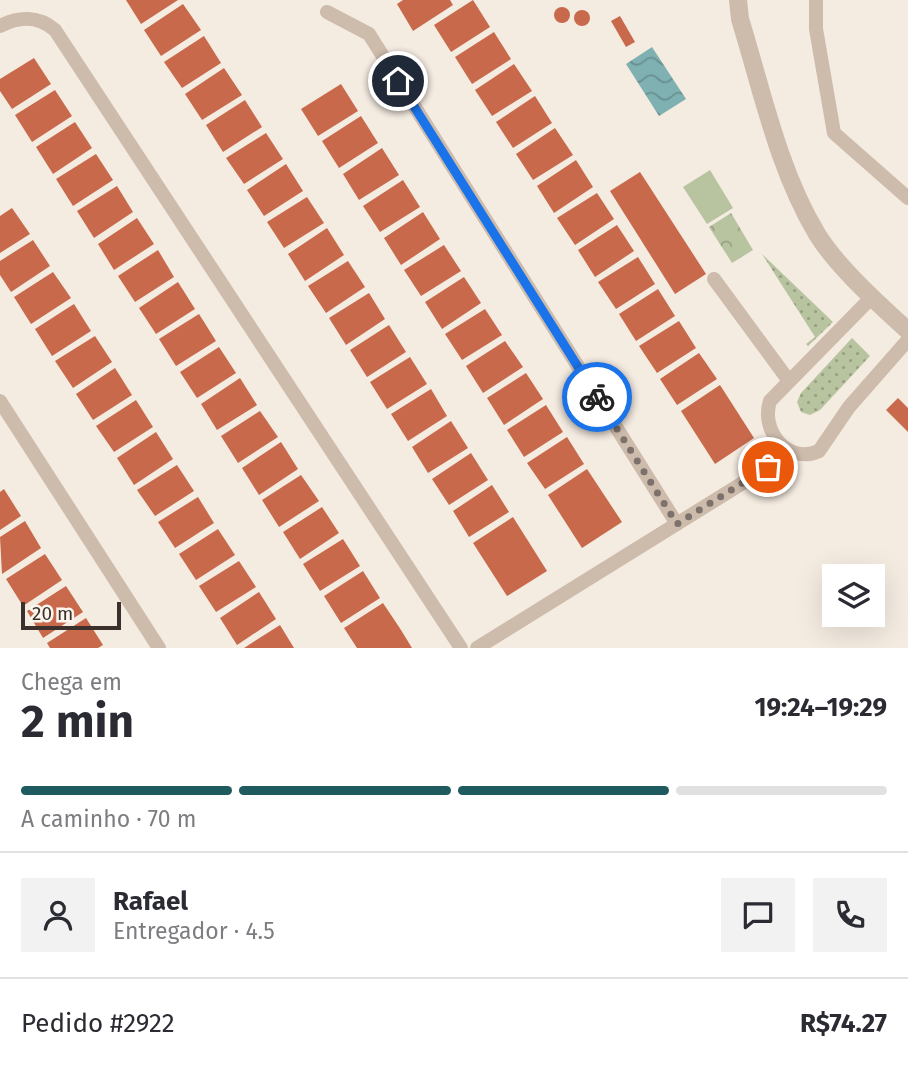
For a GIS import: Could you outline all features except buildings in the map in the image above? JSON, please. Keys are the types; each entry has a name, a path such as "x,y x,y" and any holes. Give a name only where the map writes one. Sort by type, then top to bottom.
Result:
{"street":[{"path":"738,0 740,19 787,171 818,236 872,297 908,331"}],"lane":[{"path":"816,0 816,29 834,133 908,198"},
{"path":"327,12 369,34 677,524"},
{"path":"0,26 29,19 48,24 55,30 461,648"},
{"path":"714,279 789,382"},
{"path":"872,297 771,401 768,421 780,444 791,453 810,455 819,451 849,407 908,340"},
{"path":"0,401 159,648"},
{"path":"477,648 791,453"}],"green space":[{"path":"710,170 733,208 707,224 683,187"},
{"path":"731,213 753,250 732,263 709,227"},
{"path":"762,254 833,322 808,346 806,344 815,337"},
{"path":"852,338 870,356 820,410 810,415 801,412 797,402 801,393"}],"water":[{"path":"652,47 686,99 659,116 626,64"}],"way so far":[{"path":"597,397 677,524 768,467"}],"route":[{"path":"398,81 597,397"}]}
